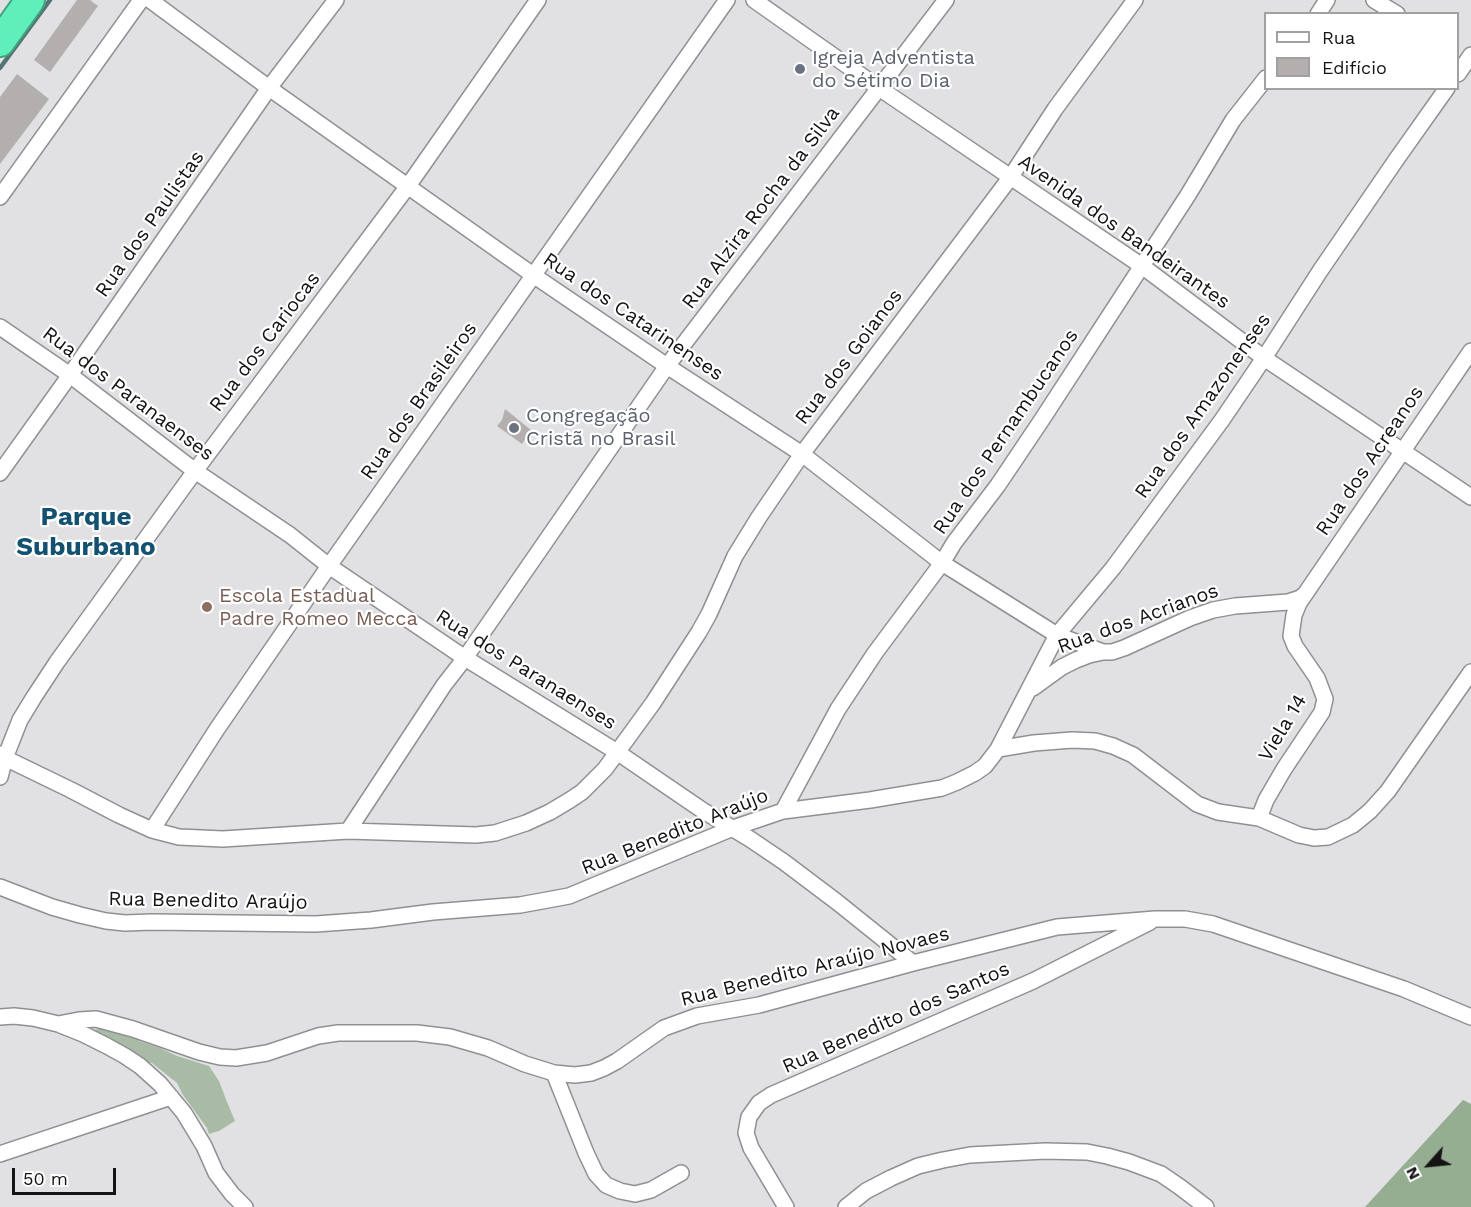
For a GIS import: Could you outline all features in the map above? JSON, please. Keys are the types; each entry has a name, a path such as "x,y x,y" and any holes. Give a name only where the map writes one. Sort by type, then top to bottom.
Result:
{"highway":[{"path":"0,15 11,0"},
{"path":"0,42 30,0"}],"street":[{"path":"0,198 141,0"},
{"name":"Rua dos Catarinenses","path":"150,0 269,88 533,275 667,366 802,453 942,562 1058,635 1103,652"},
{"name":"Rua dos Paulistas","path":"0,473 269,88 336,0"},
{"name":"Rua dos Cariocas","path":"0,777 3,756 34,697 195,471 408,186 538,0"},
{"name":"Rua dos Brasileiros","path":"152,830 216,729 726,0"},
{"name":"Avenida dos Bandeirantes","path":"754,0 1010,178 1142,266 1264,358 1471,497"},
{"name":"Rua Alzira Rocha da Silva","path":"348,831 444,685 667,366 946,0"},
{"name":"Rua dos Goianos","path":"3,756 119,815 152,830 180,837 223,838 348,831 436,835 495,833 526,823 582,792 604,769 664,686 709,614 735,556 802,453 1010,178 1055,110 1135,0"},
{"path":"1374,0 1394,12"},
{"path":"1459,72 1467,54"},
{"name":"Rua dos Pernambucanos","path":"783,811 838,710 875,653 998,485 1188,195 1233,120 1264,81"},
{"name":"Rua dos Amazonenses","path":"998,749 1058,635 1120,559 1222,420 1320,271 1446,90"},
{"name":"Rua dos Paranaenses","path":"0,327 70,375 195,471 290,535 329,567 465,658 617,752 784,862 912,963"},
{"name":"Rua dos Acreanos","path":"1304,595 1471,351"},
{"name":"Rua dos Acrianos","path":"1028,691 1062,667 1089,655 1124,648 1213,610 1288,602 1304,595"},
{"name":"Viela 14","path":"1259,818 1284,769 1322,712 1325,699 1317,678 1291,636 1294,615 1304,595"},
{"path":"998,749 1071,740 1095,741 1133,755 1197,804 1218,812 1259,818 1314,838 1328,837 1353,825 1370,811 1388,791 1471,672"},
{"name":"Rua Benedito Araújo","path":"0,887 80,915 125,923 283,925 345,922 520,905 569,896 733,828 783,811 942,788 975,773 998,749"},
{"name":"Rua Benedito Araújo Novaes","path":"0,1017 33,1018 58,1024 96,1020 133,1029 220,1058 267,1053 310,1038 338,1033 417,1033 450,1037 488,1048 525,1064 554,1073 575,1075 597,1070 617,1061 664,1028 697,1016 759,1005 912,963 1057,927 1155,919 1185,919 1213,924 1404,988 1471,1017"},
{"name":"Rua Benedito dos Santos","path":"786,1207 751,1148 746,1133 749,1117 759,1103 771,1095 1034,981 1155,919"},
{"path":"58,1024 125,1056 151,1075 184,1113 204,1146 216,1173 244,1207"},
{"path":"554,1073 586,1153 596,1174 606,1185 635,1194 651,1190 681,1173"},
{"path":"0,1154 171,1096"},
{"path":"846,1207 866,1191 918,1166 970,1155 1045,1151 1087,1152 1130,1162 1161,1174 1206,1207"}],"green space":[{"path":"114,1027 135,1036 139,1041 209,1066 219,1081 235,1121 209,1134 177,1083 152,1063 142,1060 138,1055 116,1045 103,1034 92,1030"},
{"path":"1463,1100 1471,1104 1471,1207 1365,1207"}],"building":[{"path":"77,0 90,0 98,6 50,72 34,60"},
{"path":"17,74 49,99 0,164 0,97"},
{"name":"Congregação Cristã no Brasil","path":"505,409 531,430 522,444 497,426 502,420"}],"waterway":[{"path":"0,68 50,0"}],"place":[{"name":"Igreja Adventista do Sétimo Dia","path":"800,69"},
{"name":"Congregação Cristã no Brasil","path":"514,428"},
{"name":"Escola Estadual Padre Romeo Mecca","path":"207,607"}],"district":[{"name":"Parque Suburbano","path":"86,532"}]}
